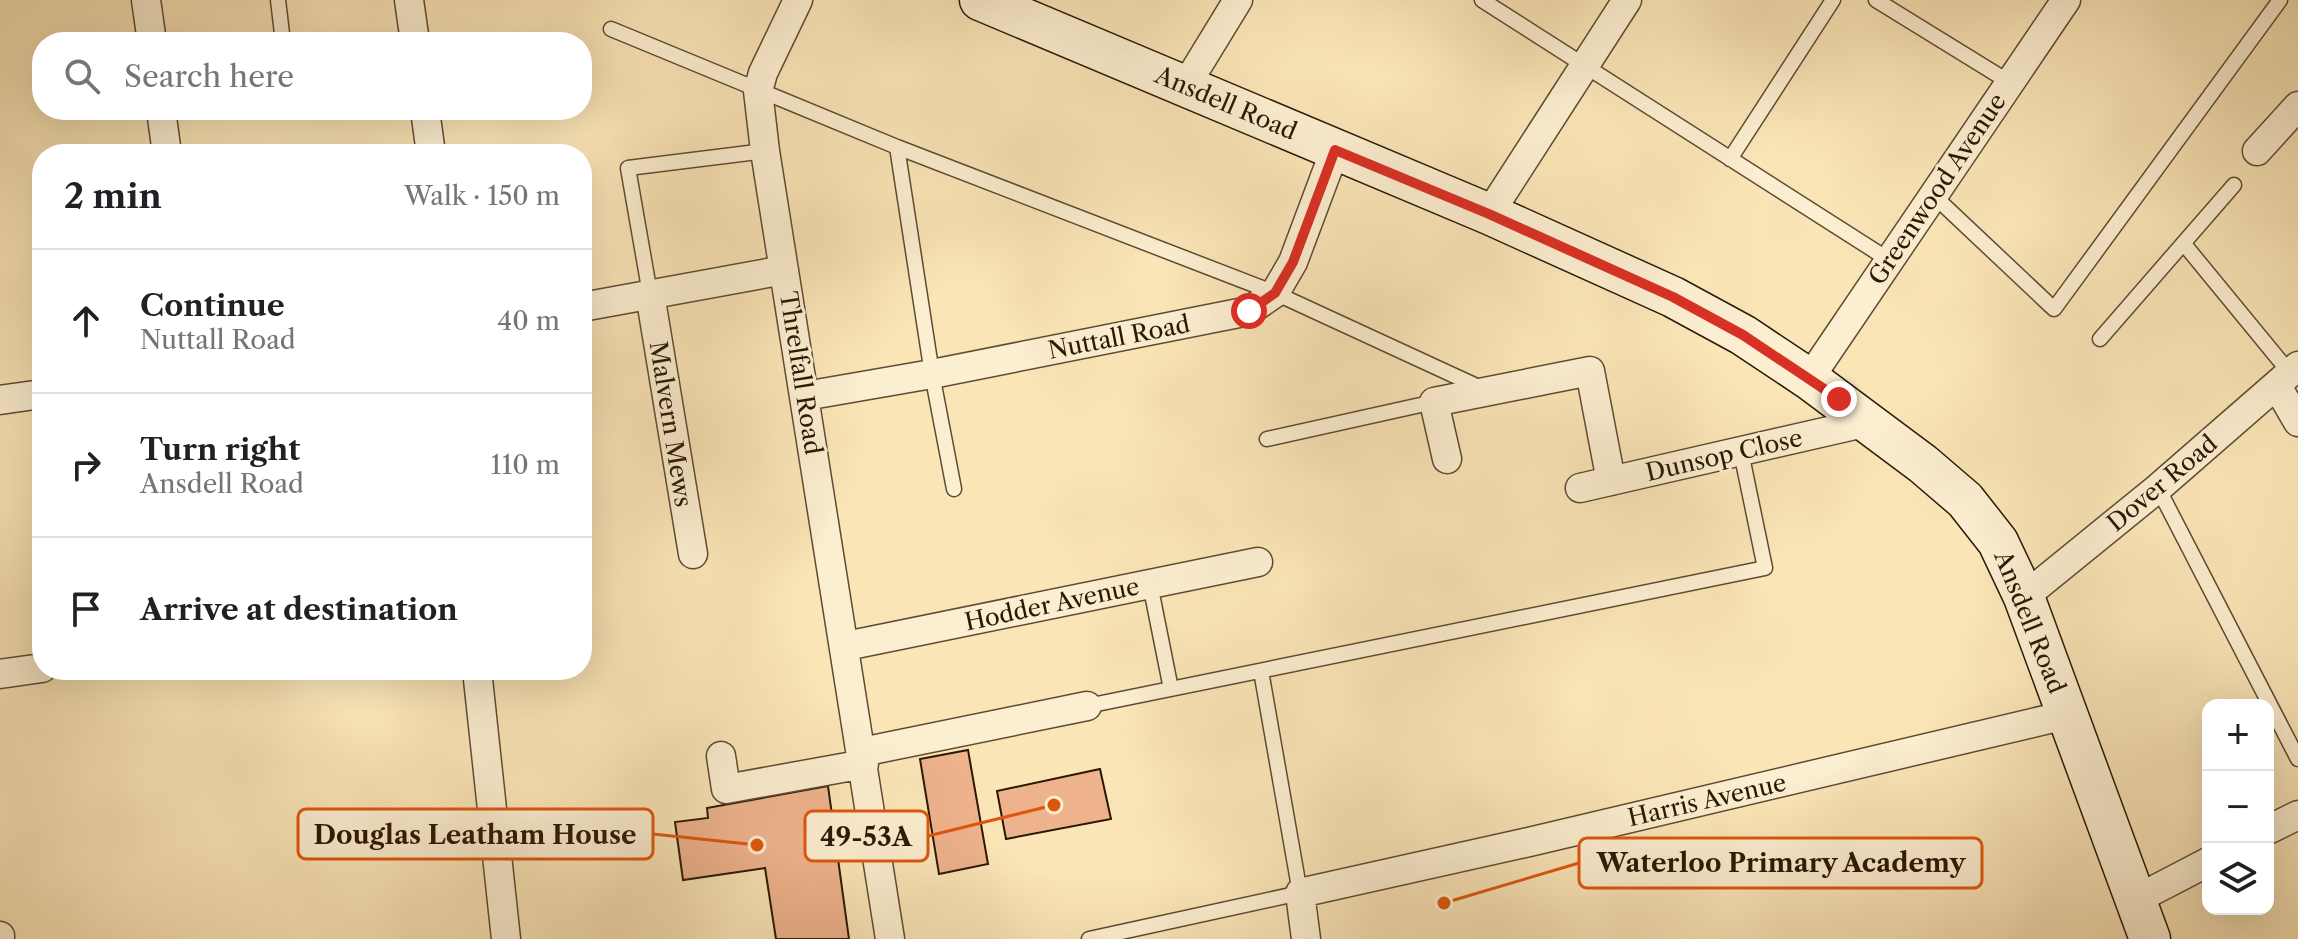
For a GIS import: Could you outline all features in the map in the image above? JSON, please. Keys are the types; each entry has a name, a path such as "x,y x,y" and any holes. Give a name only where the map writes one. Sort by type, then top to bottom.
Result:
{"main road":[{"name":"Ansdell Road","path":"981,0 1489,214 1673,297 1743,335 1868,422 1965,500 1998,542 2024,597 2150,939"}],"street":[{"path":"146,0 151,32"},
{"path":"409,0 414,32"},
{"name":"Threlfall Road","path":"798,0 763,73 758,91 890,939"},
{"path":"1186,85 1238,0"},
{"path":"1489,214 1627,0"},
{"name":"Greenwood Avenue","path":"1809,379 2066,0"},
{"path":"2257,151 2298,106"},
{"path":"162,120 166,144"},
{"path":"426,120 430,144"},
{"path":"1275,293 1293,262 1335,150"},
{"path":"592,305 784,270"},
{"name":"Nuttall Road","path":"805,396 1249,311 1275,293"},
{"name":"Malvern Mews","path":"650,294 693,554"},
{"path":"1447,459 1434,402 1590,371 1611,481"},
{"path":"2288,375 2298,422"},
{"name":"Dover Road","path":"2024,597 2158,488 2288,375"},
{"path":"0,400 32,395"},
{"name":"Dunsop Close","path":"1580,488 1868,422"},
{"name":"Hodder Avenue","path":"846,646 1258,562"},
{"path":"0,674 32,669"},
{"path":"478,680 506,939"},
{"path":"721,756 726,789 1087,706"},
{"name":"Harris Avenue","path":"1300,893 2066,715"},
{"path":"2274,827 2298,815"},
{"path":"2137,899 2202,865"},
{"path":"1300,893 1306,939"}],"lane":[{"path":"278,0 282,32"},
{"path":"1482,0 1889,260"},
{"path":"1730,159 1833,0"},
{"path":"1876,0 2009,82"},
{"path":"1932,194 2054,309 2280,0"},
{"path":"611,29 897,147 1275,293 1488,392"},
{"path":"897,147 932,374 954,489"},
{"path":"650,294 628,168 765,151"},
{"path":"2100,339 2234,185"},
{"path":"2184,244 2288,375"},
{"path":"1267,439 1434,402"},
{"path":"1087,706 1765,568 1741,452"},
{"path":"2158,488 2298,759"},
{"path":"1150,584 1171,689"},
{"path":"1089,939 1137,934 1300,893 1261,671"}],"building":[{"path":"968,750 988,864 939,874 920,759"},
{"path":"1100,769 1111,819 1006,839 997,791"},
{"path":"828,786 849,939 776,939 765,868 683,880 675,822 708,818 707,808"}],"place":[{"name":"49-53A","path":"1054,805"},
{"name":"Douglas Leatham House","path":"757,845"},
{"name":"Waterloo Primary Academy","path":"1444,903"}],"route":[{"path":"1249,311 1275,293 1293,262 1335,150 1489,214 1673,297 1743,335 1839,399"}]}
